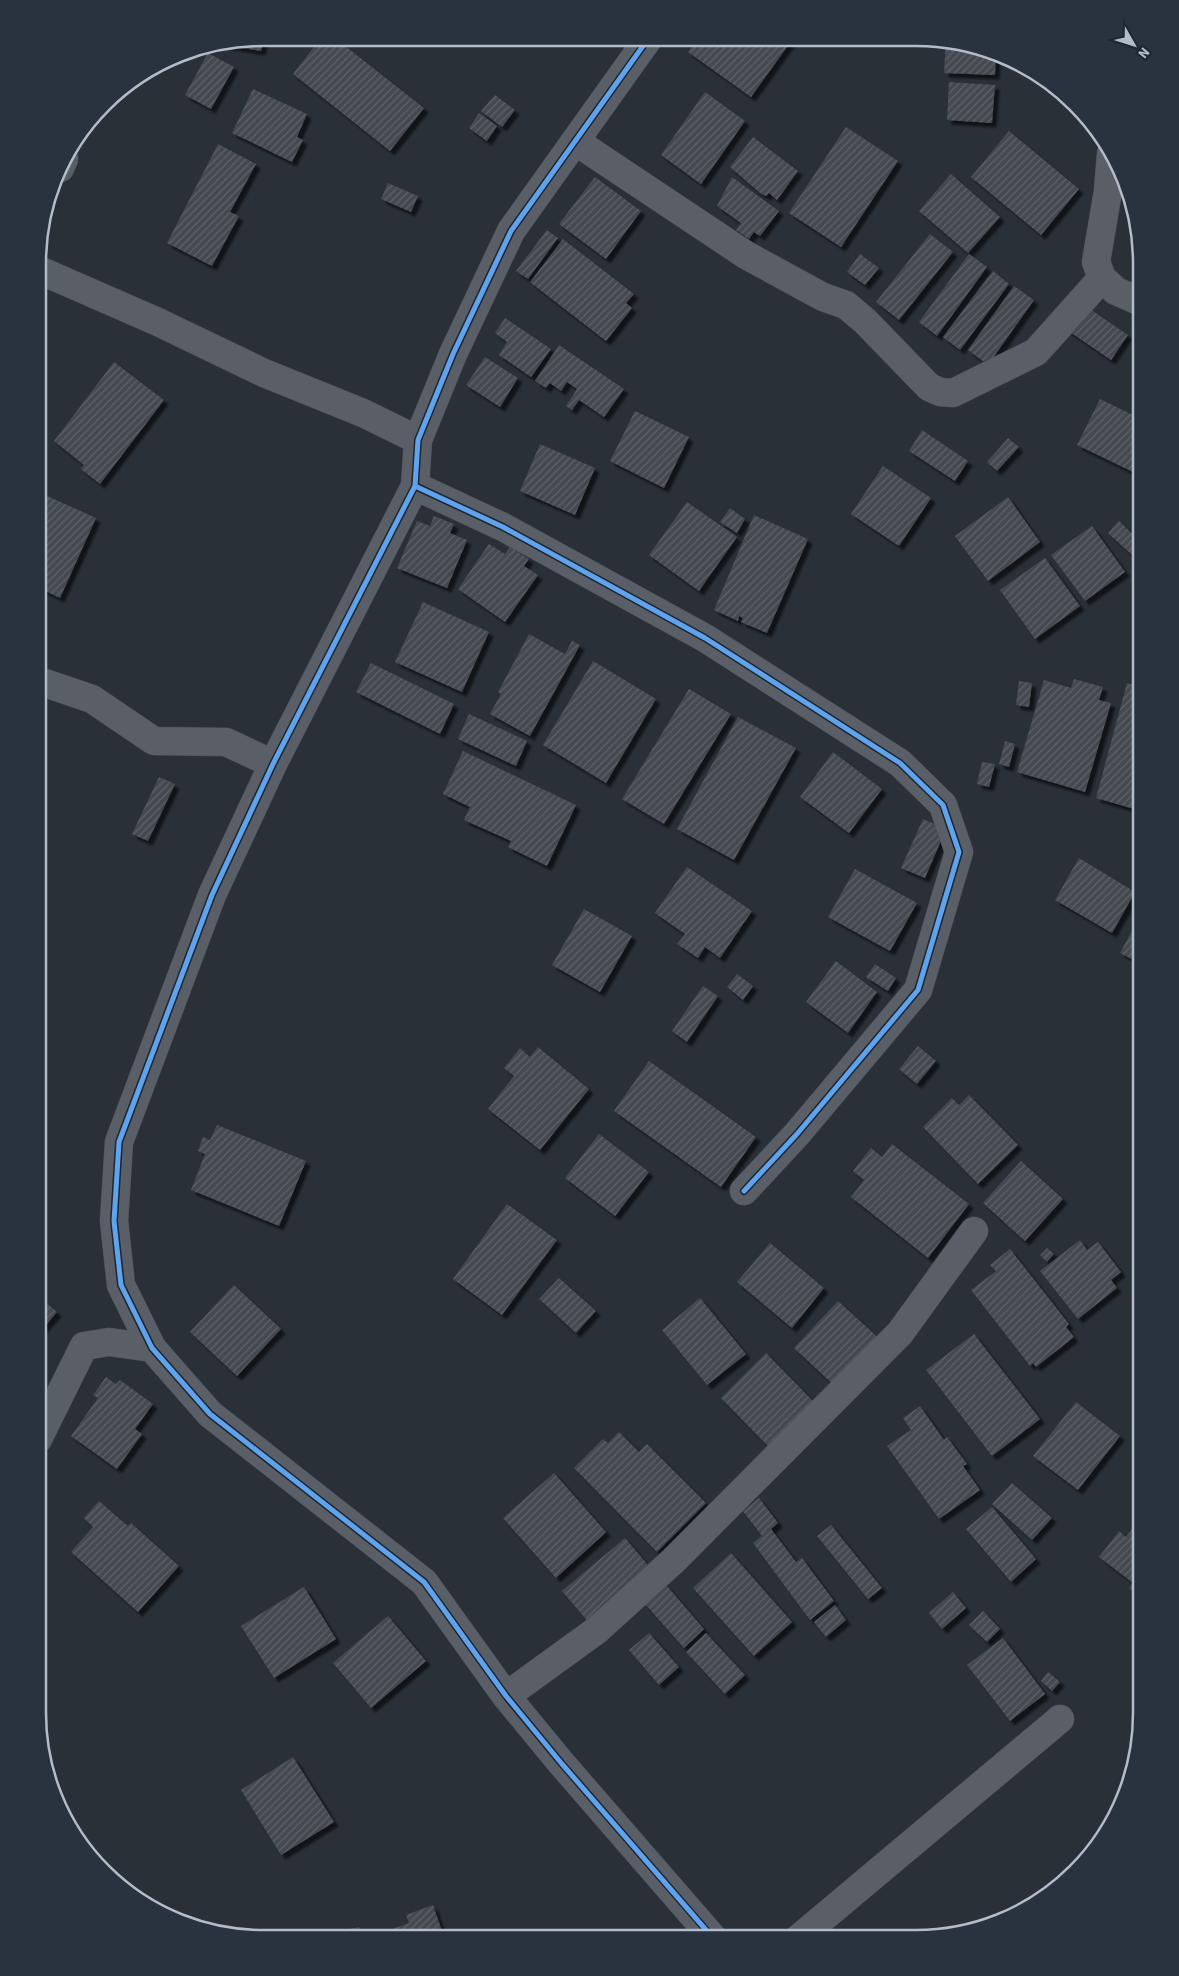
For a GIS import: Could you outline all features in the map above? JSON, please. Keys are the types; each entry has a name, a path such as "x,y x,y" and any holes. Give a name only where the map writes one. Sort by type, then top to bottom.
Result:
{"street":[{"path":"643,46 511,231 453,354 418,440 415,486 273,764 212,896 120,1142 114,1221 121,1285 152,1348 210,1414 424,1582 506,1696 562,1764 706,1930"},
{"path":"575,140 746,255 823,297 846,305 865,321 928,387 940,392 953,393 1036,352 1102,278"},
{"path":"1110,167 1108,191 1096,262 1102,278 1116,291 1133,298"},
{"path":"46,273 158,322 264,373 363,413 418,440"},
{"path":"415,486 503,527 706,638 900,763 943,804 959,852 918,990 797,1134 744,1191"},
{"path":"46,684 92,699 154,741 226,742 273,764"},
{"path":"506,1696 597,1630 681,1553 900,1333 974,1231"},
{"path":"46,1423 84,1346 109,1342 152,1348"},
{"path":"809,1930 1060,1719"}],"building":[{"path":"262,46 261,51 241,48"},
{"path":"315,46 345,46 424,108 390,151 293,74"},
{"path":"693,46 788,46 751,97 688,52"},
{"path":"946,48 958,50 996,62 995,75 944,73"},
{"path":"208,54 234,67 211,109 185,95"},
{"path":"949,82 995,85 992,123 947,120"},
{"path":"253,89 307,114 297,137 303,140 292,162 232,133"},
{"path":"705,92 745,121 701,184 661,155"},
{"path":"495,95 515,110 502,127 481,111"},
{"path":"479,113 497,126 487,141 469,128"},
{"path":"846,127 898,161 841,247 789,213"},
{"path":"1009,131 1079,189 1041,235 971,177"},
{"path":"753,137 798,171 777,200 769,193 766,196 760,193 730,167"},
{"path":"218,144 256,164 230,212 239,216 212,266 167,243"},
{"path":"951,174 1000,217 968,253 919,211"},
{"path":"595,177 641,211 606,259 559,224"},
{"path":"732,177 779,211 760,236 754,232 749,239 736,230 741,223 717,206"},
{"path":"388,183 418,196 411,212 381,199"},
{"path":"547,230 558,238 528,279 516,271"},
{"path":"930,234 953,252 899,320 876,302"},
{"path":"563,239 634,294 626,303 632,308 606,341 530,282"},
{"path":"860,254 879,268 865,285 847,272"},
{"path":"969,254 987,267 937,336 919,322"},
{"path":"993,271 1009,284 960,350 943,337"},
{"path":"1014,286 1034,300 988,365 968,350"},
{"path":"1084,305 1128,335 1111,360 1067,330"},
{"path":"505,318 551,349 531,377 499,355 507,342 495,333"},
{"path":"559,345 624,389 604,417 579,400 572,410 566,406 577,389 567,382 561,391 550,383 546,388 535,381"},
{"path":"485,357 518,378 500,407 466,385"},
{"path":"114,362 164,400 100,484 81,469 84,465 54,441"},
{"path":"1100,399 1133,415 1133,472 1077,445"},
{"path":"635,411 689,437 664,488 610,461"},
{"path":"922,430 968,461 955,481 909,451"},
{"path":"1008,438 1019,447 997,471 987,462"},
{"path":"540,444 595,468 575,515 520,491"},
{"path":"883,466 931,498 899,546 851,514"},
{"path":"46,495 96,518 60,598 46,591"},
{"path":"1008,497 1040,542 988,581 955,536"},
{"path":"687,502 737,537 699,591 649,555"},
{"path":"730,508 745,519 737,533 720,522"},
{"path":"754,515 808,539 767,633 741,622 743,618 739,616 738,621 714,610"},
{"path":"434,516 454,524 450,533 467,540 447,588 397,568 417,521 430,526"},
{"path":"1119,521 1133,534 1132,555 1108,533"},
{"path":"1092,526 1125,572 1085,601 1051,555"},
{"path":"489,544 505,554 510,547 529,559 524,566 538,575 505,622 458,589"},
{"path":"1045,558 1080,606 1035,639 1000,590"},
{"path":"423,602 489,632 462,692 395,662"},
{"path":"529,634 565,654 572,641 580,645 530,736 490,714 501,694 498,692"},
{"path":"593,661 656,699 606,783 543,745"},
{"path":"371,663 454,704 440,734 356,692"},
{"path":"1074,679 1103,687 1099,700 1111,703 1085,792 1017,772 1044,680 1071,688"},
{"path":"1019,681 1032,683 1029,707 1016,705"},
{"path":"1127,683 1133,685 1133,809 1096,798"},
{"path":"689,689 731,714 664,824 622,799"},
{"path":"469,714 527,741 516,766 458,739"},
{"path":"738,717 796,748 734,860 677,829"},
{"path":"1005,741 1015,744 1009,767 999,764"},
{"path":"463,751 576,805 547,866 508,847 511,841 464,820 470,807 443,794"},
{"path":"833,752 882,789 849,833 800,797"},
{"path":"982,762 995,764 989,787 977,784"},
{"path":"159,777 175,784 148,841 132,834"},
{"path":"923,819 946,829 925,878 901,868"},
{"path":"1079,858 1133,891 1133,896 1112,933 1055,900"},
{"path":"687,867 752,911 720,958 705,947 698,958 677,944 685,934 655,913"},
{"path":"855,869 917,903 890,951 828,917"},
{"path":"584,909 632,936 600,992 552,965"},
{"path":"1133,929 1133,960 1120,953"},
{"path":"836,961 877,992 848,1033 806,1002"},
{"path":"875,964 896,978 888,991 866,977"},
{"path":"737,974 753,986 743,1000 727,987"},
{"path":"703,986 718,996 687,1042 672,1031"},
{"path":"918,1046 936,1061 917,1084 899,1069"},
{"path":"538,1047 589,1089 540,1150 488,1109 514,1076 504,1068 520,1048 530,1057"},
{"path":"649,1061 756,1137 721,1187 614,1111"},
{"path":"969,1095 1018,1145 978,1184 923,1127 952,1098 959,1105"},
{"path":"217,1125 306,1161 279,1226 191,1190 205,1154 198,1151 203,1137 210,1140"},
{"path":"599,1134 649,1172 615,1216 565,1178"},
{"path":"892,1144 969,1204 928,1258 851,1197 864,1180 853,1171 871,1148 882,1157"},
{"path":"1021,1161 1063,1199 1025,1241 983,1203"},
{"path":"507,1204 557,1240 502,1315 453,1279"},
{"path":"1080,1240 1087,1250 1098,1242 1121,1272 1111,1280 1117,1288 1078,1319 1040,1271"},
{"path":"770,1243 824,1288 792,1328 737,1282"},
{"path":"1047,1248 1054,1254 1047,1262 1040,1255"},
{"path":"1010,1249 1069,1324 1066,1327 1074,1337 1036,1367 1033,1363 1030,1366 971,1290 996,1271 990,1265"},
{"path":"559,1278 596,1311 576,1333 539,1299"},
{"path":"234,1285 281,1329 237,1376 190,1332"},
{"path":"700,1298 746,1354 707,1385 662,1330"},
{"path":"838,1301 882,1341 837,1388 794,1348"},
{"path":"46,1302 57,1312 46,1325"},
{"path":"974,1334 1040,1419 992,1456 926,1370"},
{"path":"766,1353 813,1401 768,1446 721,1398"},
{"path":"106,1377 116,1384 120,1380 153,1404 135,1429 142,1434 117,1469 71,1436 98,1398 93,1395"},
{"path":"1076,1402 1120,1436 1078,1490 1033,1456"},
{"path":"920,1406 944,1440 947,1437 967,1464 963,1466 980,1490 939,1519 887,1446 911,1430 903,1418"},
{"path":"619,1432 639,1452 647,1444 706,1503 657,1552 574,1468 603,1439 608,1443"},
{"path":"554,1473 606,1532 556,1578 503,1518"},
{"path":"1012,1483 1052,1518 1032,1540 992,1504"},
{"path":"759,1498 778,1523 771,1529 796,1562 802,1558 834,1601 810,1620 753,1543 762,1536 743,1511"},
{"path":"99,1501 128,1526 131,1523 179,1566 138,1612 71,1552 93,1527 84,1518"},
{"path":"992,1507 1036,1559 1011,1582 966,1529"},
{"path":"831,1525 882,1588 868,1599 817,1536"},
{"path":"1133,1528 1133,1583 1099,1557 1119,1531 1126,1537"},
{"path":"625,1538 653,1571 590,1624 562,1591"},
{"path":"731,1553 792,1622 754,1656 693,1588"},
{"path":"1133,1583 1133,1591 1129,1588"},
{"path":"666,1585 704,1629 684,1648 645,1604"},
{"path":"304,1587 336,1639 274,1678 241,1626"},
{"path":"953,1592 966,1608 942,1629 929,1613"},
{"path":"835,1605 846,1620 826,1637 814,1622"},
{"path":"983,1611 1000,1629 987,1642 969,1625"},
{"path":"388,1616 426,1661 371,1708 333,1663"},
{"path":"649,1633 679,1667 659,1685 629,1650"},
{"path":"706,1633 745,1675 725,1694 686,1652"},
{"path":"1003,1638 1045,1694 1010,1721 967,1665"},
{"path":"1048,1672 1060,1682 1052,1691 1041,1681"},
{"path":"293,1757 334,1822 281,1855 241,1790"},
{"path":"433,1905 442,1930 390,1930 409,1923 406,1915"},
{"path":"359,1927 360,1930 345,1930"}],"cycle path":[{"path":"643,46 511,231 453,354 418,440 415,486 273,764 212,895 119,1142 114,1221 121,1285 152,1348 210,1414 424,1582 506,1696 562,1764 706,1930"},
{"path":"415,486 503,527 705,638 900,763 943,805 959,852 918,990 797,1134 744,1191"}]}
